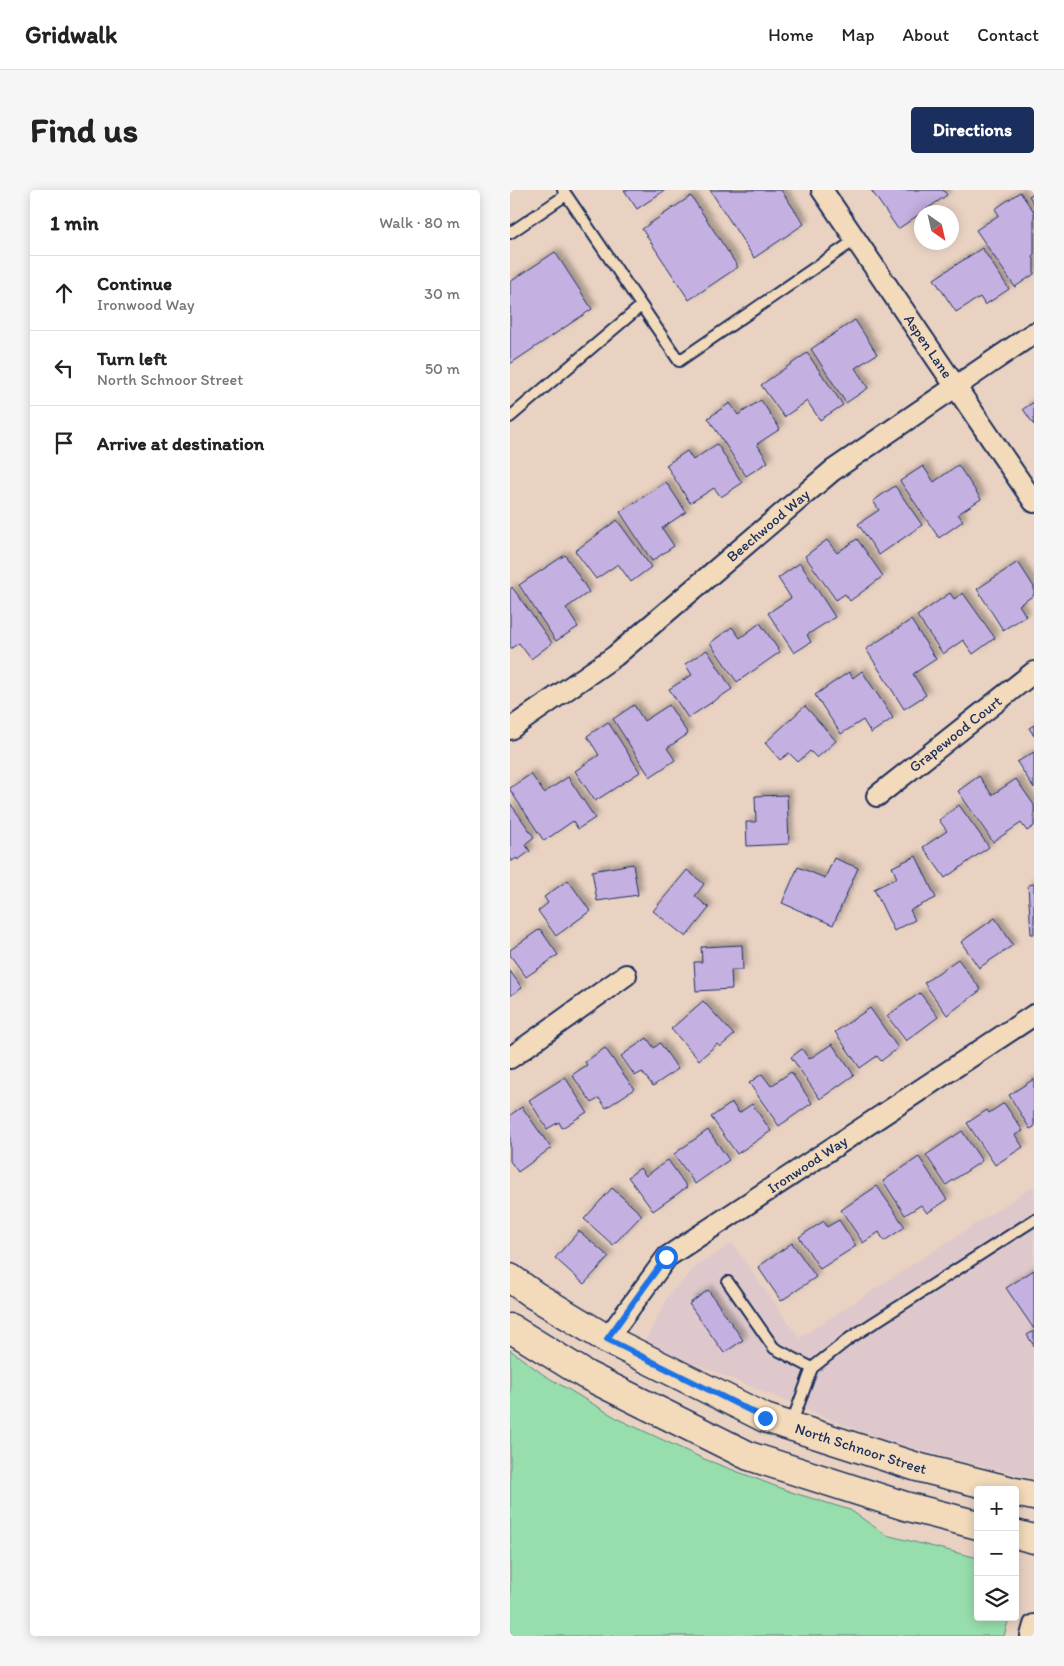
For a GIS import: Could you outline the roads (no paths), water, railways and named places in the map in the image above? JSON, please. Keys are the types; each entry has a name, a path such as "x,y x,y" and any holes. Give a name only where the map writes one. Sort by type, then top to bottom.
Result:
{"street":[{"name":"Aspen Lane","path":"822,190 1034,502"},
{"name":"Beechwood Way","path":"510,729 616,656 832,470 1034,333"},
{"name":"Grapewood Court","path":"877,796 1034,672"},
{"path":"510,1058 626,975"},
{"name":"Ironwood Way","path":"607,1339 666,1257 1034,1015"},
{"name":"North Schnoor Street","path":"510,1278 534,1295 607,1339 765,1418 916,1467 992,1486"},
{"path":"510,1328 586,1375 749,1456 905,1506 974,1524"},
{"path":"1019,1493 1034,1496"},
{"path":"1019,1535 1034,1539"},
{"path":"1031,1636 1034,1625"}],"lane":[{"path":"510,233 564,193 679,361 855,240"},
{"path":"510,417 641,306"},
{"path":"791,1426 812,1368 850,1338 1034,1220"},
{"path":"728,1282 774,1348 812,1368"}]}
